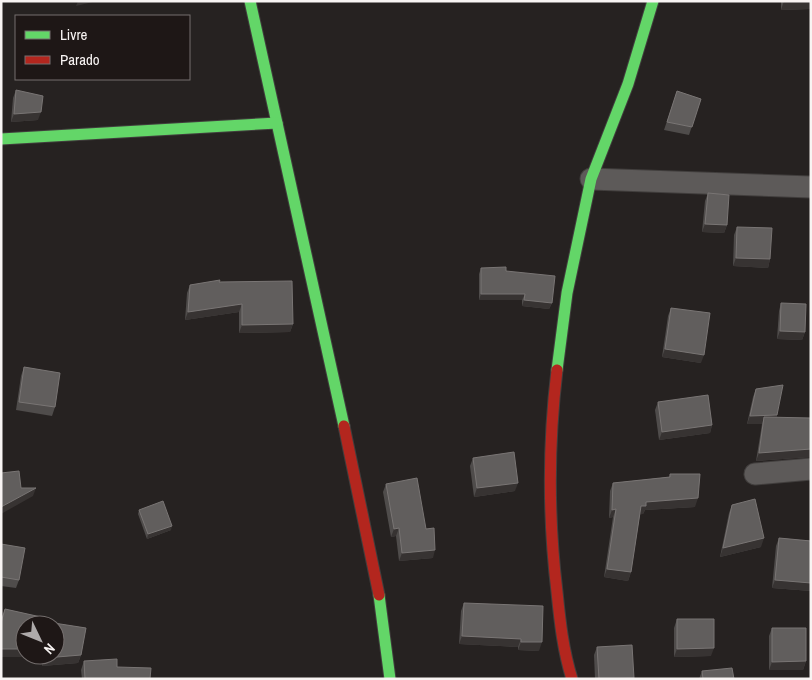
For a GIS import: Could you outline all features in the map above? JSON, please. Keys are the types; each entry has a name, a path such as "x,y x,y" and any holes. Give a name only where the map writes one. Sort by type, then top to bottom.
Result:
{"street":[{"path":"250,1 373,559 386,630 390,679"},
{"path":"572,679 564,652 550,533 549,464 553,405 567,292 591,179 628,84 653,1"},
{"path":"1,139 84,133 201,129 277,122"},
{"path":"591,179 811,187"},
{"path":"755,474 811,468"}],"building":[{"path":"16,90 43,96 41,112 14,114"},
{"path":"677,91 701,99 692,127 667,122"},
{"path":"708,193 729,195 727,225 705,224"},
{"path":"737,227 772,228 770,259 736,258"},
{"path":"506,267 506,271 555,276 552,303 524,300 525,294 481,294 481,268"},
{"path":"220,280 219,282 292,281 293,324 242,325 242,304 188,312 190,285"},
{"path":"781,303 806,304 805,332 780,331"},
{"path":"671,308 710,313 704,355 665,349"},
{"path":"24,367 60,373 55,407 19,402"},
{"path":"783,385 777,415 750,416 756,389"},
{"path":"708,395 712,425 662,432 658,402"},
{"path":"764,417 811,418 811,449 759,453"},
{"path":"514,452 518,483 477,488 473,458"},
{"path":"19,471 21,488 36,488 1,507 1,473"},
{"path":"670,474 700,474 698,498 646,502 646,506 641,506 631,572 607,569 616,509 612,510 613,483 670,477"},
{"path":"417,478 426,529 434,528 435,550 402,553 399,528 394,529 386,484"},
{"path":"755,499 764,538 723,548 732,505"},
{"path":"163,501 172,526 148,534 139,510"},
{"path":"779,538 811,541 811,583 775,580"},
{"path":"1,544 25,548 19,580 1,577"},
{"path":"464,603 543,606 542,642 521,642 521,639 462,636"},
{"path":"5,609 32,615 15,615 15,649 1,649 1,623"},
{"path":"677,619 714,619 714,648 677,649"},
{"path":"65,625 86,628 81,655 65,656"},
{"path":"772,628 806,628 806,661 772,662"},
{"path":"632,645 634,678 599,679 597,647"},
{"path":"117,659 117,667 151,668 150,679 85,679 84,661"},
{"path":"732,668 734,679 703,679 702,671"}],"traffic: fast":[{"path":"250,1 344,426"},
{"path":"557,370 567,293 591,179 628,84 653,1"},
{"path":"1,139 277,123"},
{"path":"379,595 390,679"}],"traffic: jam":[{"path":"557,370 550,481 552,536 561,625 572,679"},
{"path":"344,426 379,595"}]}
